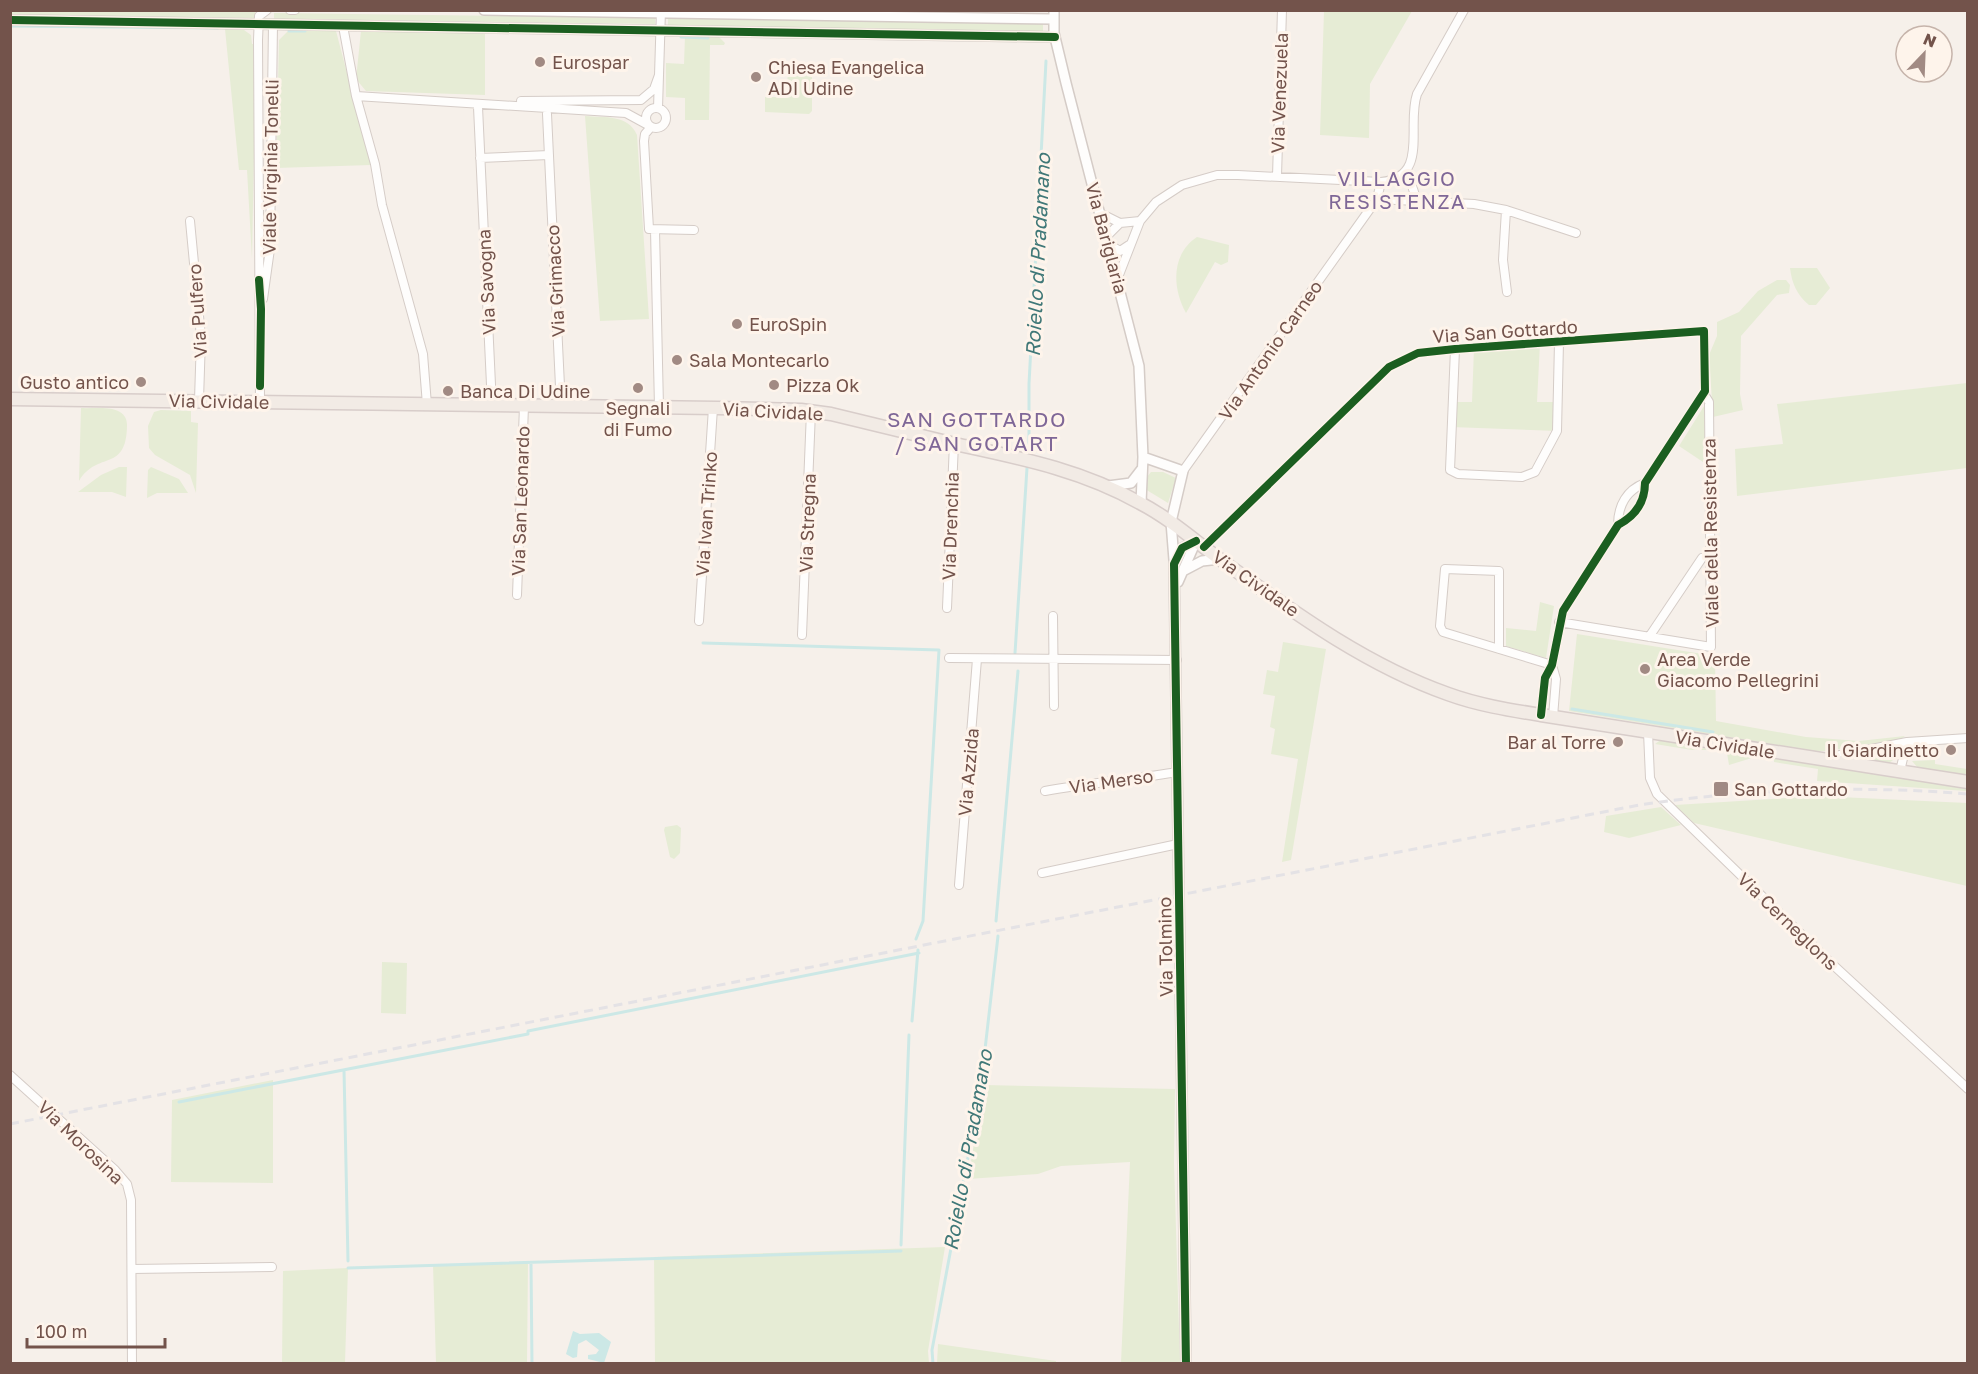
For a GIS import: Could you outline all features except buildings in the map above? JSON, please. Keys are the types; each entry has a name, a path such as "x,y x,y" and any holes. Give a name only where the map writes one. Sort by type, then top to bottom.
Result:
{"main road":[{"name":"Via Cividale","path":"10,399 199,400 812,411 1057,466 1106,486 1141,503 1171,522 1220,559 1342,642 1391,670 1467,700 1547,716 1968,782"}],"street":[{"path":"258,24 260,14 267,10"},
{"path":"484,10 1054,15"},
{"name":"Via Venezuela","path":"1277,176 1282,10"},
{"path":"1117,279 1140,221 1167,193 1199,179 1217,175 1277,176 1380,183 1393,180 1407,171 1413,158 1414,107 1417,94 1464,10"},
{"path":"658,108 661,12"},
{"name":"Via Bariglaria","path":"1054,15 1055,37 1140,374 1143,457 1141,503"},
{"path":"10,20 1055,37"},
{"name":"Viale Virginia Tonelli","path":"258,24 260,402"},
{"name":"Viale Virginia Tonelli","path":"261,309 270,249 273,24"},
{"path":"343,26 356,96 375,164 382,206 423,354 427,405"},
{"path":"478,105 641,100 651,93 659,75"},
{"path":"356,96 626,112 650,126 661,127 665,122 665,113 658,108 651,109 646,114 650,126"},
{"name":"Via Savogna","path":"478,105 492,406"},
{"name":"Via Grimacco","path":"546,114 561,407"},
{"path":"650,126 644,141 649,229 694,230"},
{"path":"480,158 549,155"},
{"path":"1407,171 1417,201"},
{"name":"Via Antonio Carneo","path":"1171,522 1183,471 1377,199 1380,183"},
{"path":"1377,199 1474,204 1506,210 1576,233"},
{"path":"1506,210 1503,260 1507,292"},
{"path":"1100,213 1120,223 1140,221"},
{"name":"Via Pulfero","path":"190,221 201,337 199,400"},
{"path":"1120,223 1106,238 1110,245 1120,250 1130,244"},
{"path":"655,230 659,408"},
{"name":"Via San Gottardo","path":"1200,544 1389,367 1418,353 1704,331"},
{"name":"Viale della Resistenza","path":"1547,716 1545,678 1552,665 1559,622 1566,606 1618,525 1631,518 1645,496 1645,483 1704,394 1707,381 1704,331"},
{"path":"1455,349 1450,470 1458,474 1522,477 1535,472 1555,438 1559,342"},
{"name":"Viale della Resistenza","path":"1559,622 1711,647 1709,402 1704,394"},
{"name":"Via San Leonardo","path":"517,595 524,406"},
{"name":"Via Ivan Trinko","path":"699,621 713,408"},
{"name":"Via Stregna","path":"802,636 812,411"},
{"name":"Via Drenchia","path":"947,608 954,443"},
{"path":"1143,457 1183,471"},
{"path":"1106,486 1131,483 1142,468"},
{"name":"Viale della Resistenza","path":"1618,525 1618,510 1633,488 1645,483"},
{"name":"Via Tolmino","path":"1171,522 1176,587 1186,1364"},
{"path":"1174,564 1182,548 1200,544"},
{"name":"Via Tolmino","path":"1176,587 1181,573 1200,544"},
{"name":"Viale della Resistenza","path":"1649,637 1702,558"},
{"path":"1181,573 1202,561 1220,559"},
{"path":"1499,649 1500,573 1497,570 1445,569 1442,631 1499,649 1552,665"},
{"path":"1053,616 1054,706"},
{"path":"949,658 1177,660"},
{"name":"Via Azzida","path":"959,885 977,658"},
{"name":"Viale della Resistenza","path":"1547,716 1556,679 1552,665"},
{"name":"Via Cerneglons","path":"1648,732 1650,778 1660,798 1831,963 1968,1089"},
{"name":"Via Cividale","path":"1820,759 1907,742 1968,738"},
{"path":"1900,771 1907,742"},
{"name":"Via Merso","path":"1045,791 1099,781 1120,781 1178,772"},
{"path":"1042,873 1178,844"},
{"name":"Via Morosina","path":"10,1074 122,1176 131,1200 132,1364"},
{"path":"132,1269 272,1267"}],"green space":[{"path":"11,10 255,11 255,18 11,15"},
{"path":"1324,11 1412,11 1370,84 1369,138 1320,135"},
{"path":"274,13 655,18 655,24 274,19"},
{"path":"668,17 1043,24 1043,32 668,25"},
{"path":"225,29 244,30 251,35 252,44 256,44 252,259 247,170 239,170"},
{"path":"289,30 336,31 371,165 276,168 279,40"},
{"path":"361,31 485,33 485,95 366,91 356,79"},
{"path":"685,36 719,37 725,43 724,45 710,45 709,120 685,120 685,98 666,97 666,63 684,64"},
{"path":"788,62 812,63 812,111 809,114 765,112 765,97 787,97"},
{"path":"585,116 622,120 633,128 637,135 649,319 600,321"},
{"path":"1197,237 1229,245 1228,262 1221,265 1215,262 1186,313 1178,293 1176,272 1182,253"},
{"path":"1790,268 1817,268 1830,288 1816,305 1809,305 1798,293"},
{"path":"1777,280 1786,280 1790,285 1789,293 1777,295 1741,336 1740,394 1743,410 1713,417 1709,355 1717,336 1717,322 1739,312 1758,291"},
{"path":"1540,343 1537,402 1558,402 1557,431 1451,427 1452,402 1472,402 1474,348"},
{"path":"1967,383 1967,468 1737,496 1735,449 1783,444 1777,404"},
{"path":"1706,403 1706,464 1679,446"},
{"path":"81,408 117,410 126,419 127,426 122,450 110,460 94,466 79,481"},
{"path":"161,410 191,411 191,422 198,423 196,493 190,475 155,455 149,448 148,426 154,412"},
{"path":"119,467 127,467 126,497 112,492 78,492 101,475"},
{"path":"151,467 179,479 188,493 157,493 147,498 148,470"},
{"path":"1151,472 1163,472 1176,478 1168,503 1145,489 1147,477"},
{"path":"1540,602 1554,606 1546,658 1506,646 1506,628 1536,631"},
{"name":"Area Verde Giacomo Pellegrini","path":"1577,634 1715,656 1716,721 1806,737 1859,741 1905,736 1901,739 1814,751 1569,711"},
{"path":"1283,642 1326,649 1291,860 1282,862 1298,759 1271,754 1275,729 1270,727 1275,696 1263,694 1267,670 1278,672"},
{"path":"1662,739 1755,754 1755,757 1729,765 1727,753 1723,750 1692,750 1655,744"},
{"path":"1894,750 1897,752 1896,758 1889,763 1855,757 1873,751"},
{"path":"1774,757 1967,788 1967,791 1817,781 1818,769 1774,762"},
{"path":"1935,760 1935,764 1967,769 1967,776 1918,768 1912,761"},
{"path":"1818,796 1967,803 1967,886 1694,823 1675,805"},
{"path":"1661,807 1681,825 1629,838 1604,832 1606,816"},
{"path":"677,825 681,828 680,853 674,859 670,857 664,830 665,827"},
{"path":"382,962 407,963 406,1014 381,1013"},
{"path":"273,1080 273,1183 171,1182 172,1100"},
{"path":"984,1085 1175,1089 1174,1163 1180,1363 1121,1363 1130,1162 1061,1166 1038,1174 968,1179"},
{"path":"945,1247 928,1351 929,1363 655,1363 654,1257"},
{"path":"528,1262 527,1363 436,1363 433,1265"},
{"path":"348,1268 345,1363 282,1363 283,1271"},
{"path":"938,1344 1056,1361 1056,1363 937,1363"}],"water":[{"path":"573,1331 580,1334 599,1333 611,1342 604,1363 588,1359 588,1355 596,1354 599,1350 586,1340 578,1344 577,1357 573,1358 566,1354"}],"waterway":[{"path":"10,26 218,28"},
{"path":"289,31 305,31"},
{"path":"681,37 708,38"},
{"name":"Roiello di Pradamano","path":"1029,448 1029,384 1046,61"},
{"name":"Roiello di Pradamano","path":"1015,653 1027,468"},
{"path":"703,643 939,650 923,921 916,939"},
{"name":"Roiello di Pradamano","path":"996,921 1018,671"},
{"path":"1572,709 1713,732"},
{"name":"Roiello di Pradamano","path":"933,1364 932,1350 980,1093 998,936"},
{"path":"912,1021 918,950"},
{"path":"179,1102 528,1034 528,1031 919,953"},
{"path":"901,1245 909,1035"},
{"path":"344,1070 348,1261"},
{"path":"348,1268 901,1251"},
{"path":"531,1263 532,1364"}],"railway":[{"path":"10,1124 1639,805 1721,795 1803,790 1927,791 1968,794"}],"cycle path":[{"path":"10,20 1055,37"},
{"path":"259,280 260,386"},
{"path":"1204,547 1389,367 1418,353 1704,331 1705,391 1645,483 1645,490 1638,508 1618,525 1563,611 1552,665 1545,678 1541,715"},
{"path":"1186,1364 1174,564 1182,548 1196,541"}],"place":[{"name":"Eurospar","path":"540,62"},
{"name":"Chiesa Evangelica ADI Udine","path":"756,77"},
{"name":"EuroSpin","path":"737,324"},
{"name":"Sala Montecarlo","path":"677,360"},
{"name":"Gusto antico","path":"141,382"},
{"name":"Pizza Ok","path":"774,385"},
{"name":"Segnali di Fumo","path":"638,388"},
{"name":"Banca Di Udine","path":"448,391"},
{"name":"Area Verde Giacomo Pellegrini","path":"1645,669"},
{"name":"Bar al Torre","path":"1618,742"},
{"name":"Il Giardinetto","path":"1951,750"},
{"name":"San Gottardo","path":"1721,789"}],"district":[{"name":"VILLAGGIO RESISTENZA","path":"1397,190"},
{"name":"SAN GOTTARDO / SAN GOTART","path":"977,431"}]}
